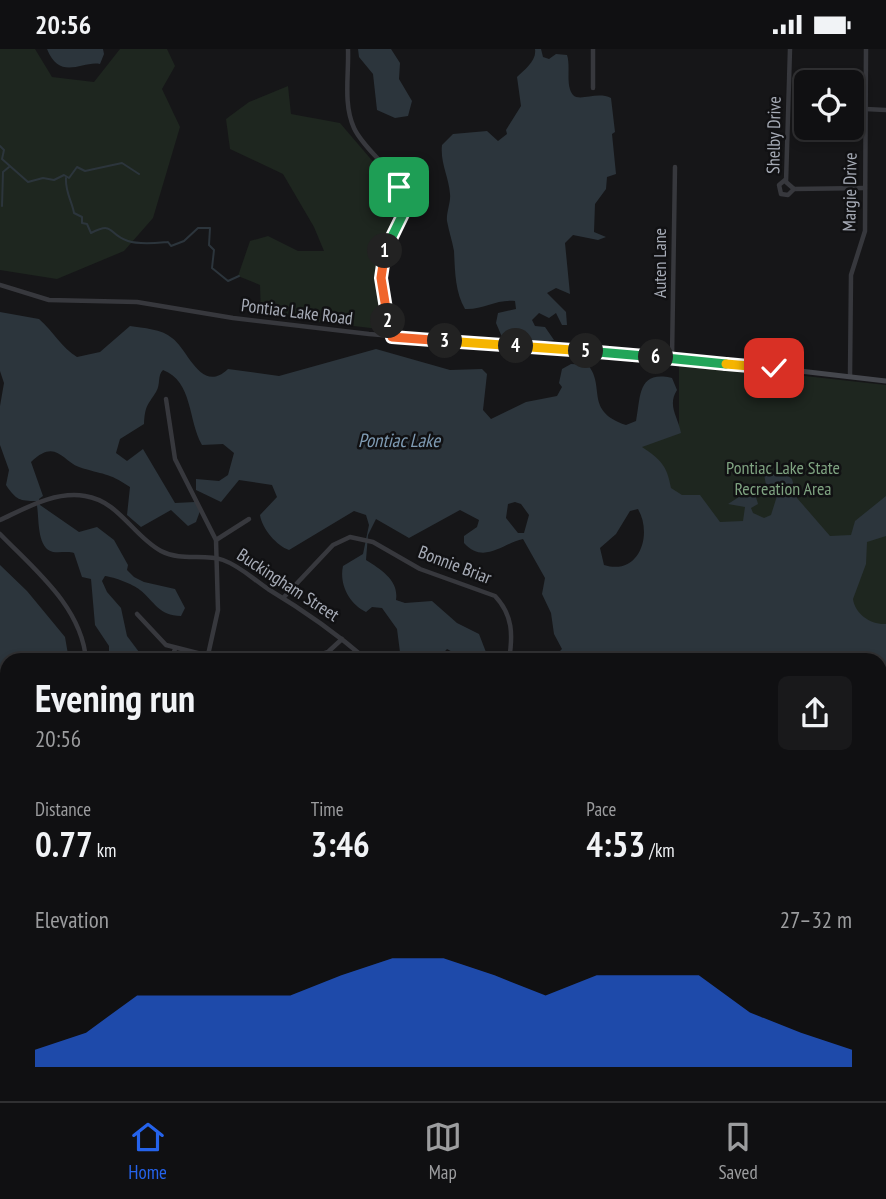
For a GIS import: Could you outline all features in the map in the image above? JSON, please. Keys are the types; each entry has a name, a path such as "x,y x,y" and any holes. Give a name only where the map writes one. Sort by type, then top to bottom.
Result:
{"street":[{"path":"348,49 349,116 361,141 399,187 404,203 400,227 388,245 381,265 392,337"},
{"path":"593,49 593,88"},
{"name":"Shelby Drive","path":"790,49 786,179 794,189 865,188"},
{"name":"Margie Drive","path":"850,376 851,285 865,231 866,49"},
{"path":"865,109 886,110"},
{"name":"Auten Lane","path":"672,359 674,167"},
{"path":"786,179 779,185 779,193 785,196 794,189"},
{"name":"Pontiac Lake Road","path":"0,285 49,300 137,302 233,318 392,337 774,368 886,381"},
{"path":"166,399 170,440 179,472 206,515 216,540 218,610 208,653"},
{"name":"Buckingham Street","path":"0,520 43,501 70,495 93,497 114,509 140,537 160,551 178,557 215,557 238,568 284,597 359,653"},
{"path":"216,540 249,519"},
{"path":"0,534 61,600 79,633 84,653"},
{"name":"Bonnie Briar","path":"284,597 333,545 350,537 367,540 420,569 495,596 503,604 511,625 509,653"},
{"path":"137,614 158,639 175,649 197,653"},
{"path":"325,653 342,639"},
{"path":"174,653 175,649"}],"green space":[{"path":"0,49 35,49 52,77 94,82 120,49 167,49 175,66 162,89 180,127 153,218 124,251 57,279 0,270"},
{"path":"288,86 291,114 340,123 387,178 398,206 376,256 379,329 261,315 260,285 238,276 250,241 268,236 298,251 324,251 314,227 283,174 230,149 226,119 249,102"},
{"name":"Pontiac Lake State Recreation Area","path":"679,362 886,385 886,653 631,653 669,633 640,501 640,431 679,431"}],"water":[{"path":"47,49 103,49 104,54 100,64 65,67 52,59"},
{"path":"358,49 391,49 400,63 399,79 412,101 408,116 395,118 377,110 373,74 359,57"},
{"path":"535,49 541,49 543,57 549,59 556,54 567,55 569,86 576,97 611,98 616,174 607,177 606,189 595,204 594,232 606,237 598,240 573,235 565,243 570,294 556,288 547,293 566,312 567,325 562,325 556,313 549,318 539,313 532,320 535,326 545,327 554,340 536,343 502,337 496,323 498,313 516,309 515,301 465,309 457,288 454,251 447,221 450,194 442,152 442,145 453,134 487,131 498,141 507,134 506,130 521,106 517,77 532,61"},
{"name":"Pontiac Lake","path":"0,312 39,319 77,357 100,352 130,326 158,331 172,338 196,367 210,377 218,376 228,369 279,376 376,349 450,370 482,369 487,374 483,410 491,419 526,402 557,396 562,387 559,383 562,369 571,364 588,365 596,382 600,406 613,419 626,425 636,421 640,395 647,382 652,378 672,378 677,390 673,406 681,433 642,447 662,463 671,488 682,495 700,495 720,522 743,521 745,507 728,504 742,495 756,497 758,504 751,508 753,513 764,518 771,515 777,496 773,487 766,485 764,474 769,471 786,474 792,479 797,498 830,536 851,535 855,521 886,496 886,536 867,542 866,564 853,599 857,609 865,617 875,623 886,624 886,653 558,653 562,649 554,634 551,613 542,594 545,578 523,539 494,551 479,552 471,549 464,543 464,536 477,527 479,520 460,510 409,538 376,519 368,535 366,560 392,582 396,600 405,603 432,601 457,623 479,634 486,653 454,653 447,649 443,653 400,653 397,629 382,608 372,607 366,612 350,599 344,586 343,566 363,554 369,525 366,515 354,511 289,550 271,536 261,520 260,515 277,497 272,485 239,480 221,502 196,490 196,479 219,481 228,475 234,453 223,444 202,445 185,392 173,375 163,370 146,410 144,424 120,439 116,453 127,461 143,449 175,503 195,502 200,511 196,522 188,526 171,510 141,527 127,515 130,487 122,482 79,467 53,451 40,455 31,462 43,496 39,499 40,505 79,532 97,527 114,540 128,565 127,570 134,577 175,589 185,608 181,616 167,613 137,588 105,576 102,581 107,592 121,608 127,636 140,653 109,653 109,646 95,625 91,579 82,577 74,553 47,549 41,537 36,501 19,499 6,485 9,470 0,445 0,406 4,383 0,371","holes":["508,504 521,504 529,515 524,533 518,533 506,518","638,509 642,519 643,541 634,559 626,565 604,565 600,548 616,534 630,511"]},
{"path":"0,565 27,591 65,637 68,653 0,653"}],"waterway":[{"path":"0,146 4,150 2,159 28,182 43,178 54,180 64,175 69,178 77,167 85,171 122,163 139,174"},
{"path":"2,206 3,172 9,167"},
{"path":"66,178 74,213 82,217 82,223 87,224 91,233 108,228 128,241 168,242 171,246 184,241 198,228 210,228 209,245 214,250 212,268 228,281 239,276"}],"route":[{"path":"399,187 404,203 403,214 400,227 388,245 381,265 385,307 392,337 774,368"}]}
